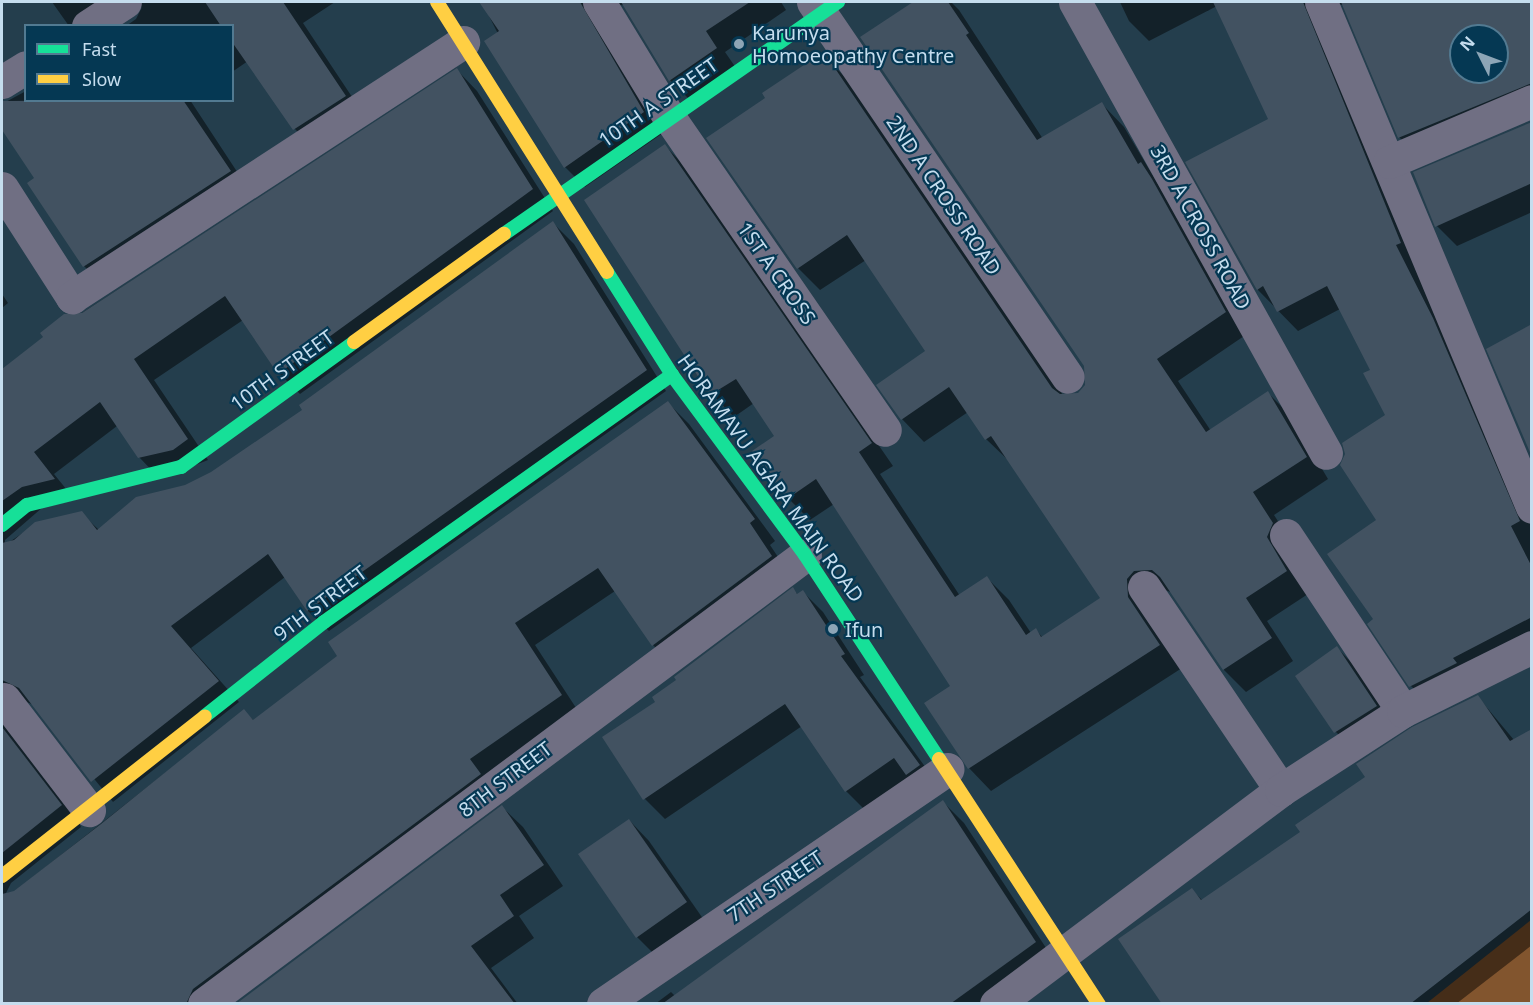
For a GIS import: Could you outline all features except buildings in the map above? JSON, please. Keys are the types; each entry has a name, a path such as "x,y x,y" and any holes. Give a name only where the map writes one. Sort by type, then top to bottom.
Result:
{"street":[{"path":"91,24 125,2"},
{"name":"HORAMAVU AGARA MAIN ROAD","path":"437,2 560,193 672,375 805,555 948,769 1063,951 1100,1004"},
{"name":"1ST A CROSS","path":"599,2 669,117 885,430"},
{"name":"3RD A CROSS ROAD","path":"1075,2 1326,453"},
{"path":"1321,2 1532,507"},
{"name":"10TH A STREET","path":"560,193 824,5"},
{"name":"2ND A CROSS ROAD","path":"824,5 1068,377"},
{"path":"2,188 72,297 463,42"},
{"path":"2,82 24,68"},
{"path":"1389,162 1532,101"},
{"name":"10TH STREET","path":"2,525 27,505 181,467 560,193"},
{"name":"9TH STREET","path":"2,876 89,810 324,622 672,375"},
{"path":"1286,535 1403,711"},
{"name":"8TH STREET","path":"204,1004 805,555"},
{"path":"1144,587 1281,790"},
{"path":"996,1004 1063,951 1281,790 1403,711 1532,646"},
{"path":"4,699 89,810"},
{"name":"7TH STREET","path":"603,1004 948,769"}],"shaded area":[{"path":"1531,920 1531,1003 1427,1003"}],"traffic: fast":[{"path":"504,234 838,2"},
{"path":"607,272 672,375 805,555 939,759"},
{"path":"2,525 27,505 181,467 354,342"},
{"path":"205,716 324,622 672,375"}],"traffic: slow":[{"path":"437,2 607,272"},
{"path":"354,342 504,234"},
{"path":"2,876 205,716"},
{"path":"939,759 1099,1004"}],"place":[{"name":"Karunya Homoeopathy Centre","path":"739,44"},
{"name":"Ifun","path":"833,629"}]}
